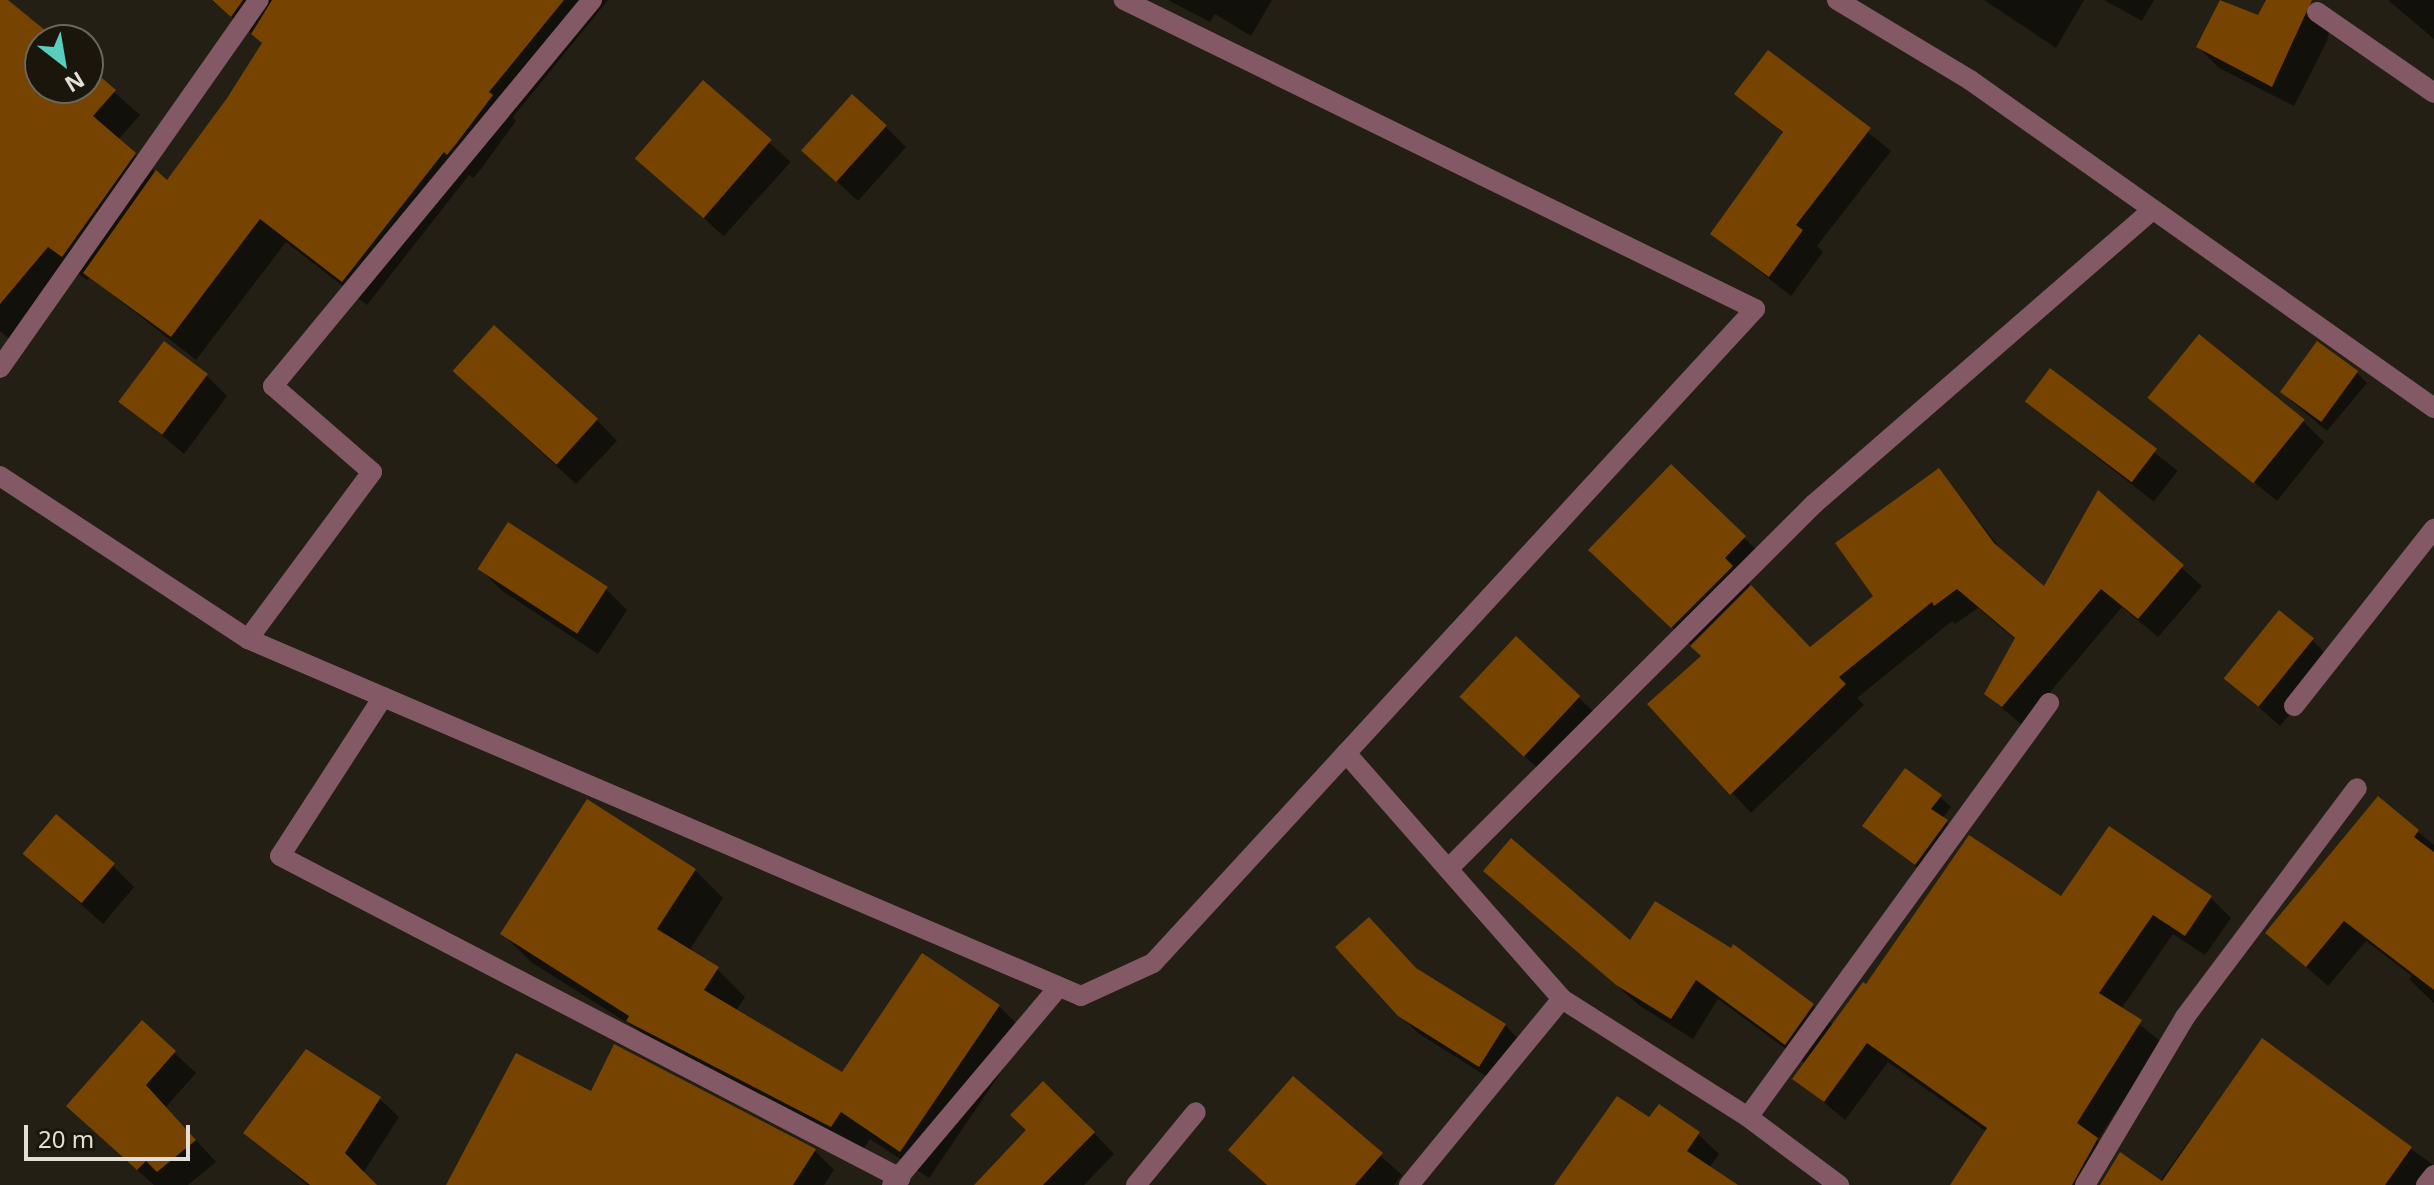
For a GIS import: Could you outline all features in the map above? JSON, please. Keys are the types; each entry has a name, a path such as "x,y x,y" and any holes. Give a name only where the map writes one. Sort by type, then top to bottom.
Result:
{"street":[{"path":"0,368 259,0"},
{"path":"248,639 372,472 273,386 592,0"},
{"path":"0,476 248,639 1081,996 1153,963 1755,309 1124,0"},
{"path":"1837,0 1970,80 2434,408"},
{"path":"2317,12 2434,93"},
{"path":"1448,869 1814,504 2153,209"},
{"path":"2294,706 2434,529"},
{"path":"383,697 280,856 896,1181 1059,987"},
{"path":"1748,1117 2049,703"},
{"path":"1346,753 1562,999 1748,1117 1839,1185"},
{"path":"2085,1185 2185,1017 2357,788"},
{"path":"1409,1185 1562,999"},
{"path":"1136,1185 1196,1112"},
{"path":"2426,1185 2434,1175"}],"building":[{"path":"0,0 8,0 37,24 24,24 24,104 104,104 93,116 136,153 62,257 48,247 0,304"},
{"path":"212,0 243,0 231,17"},
{"path":"272,0 564,0 489,92 493,95 456,144 447,155 444,152 342,282 260,219 171,337 83,273 156,170 167,180 227,98 262,43 251,34"},
{"path":"2220,0 2258,15 2266,0 2312,0 2272,87 2196,47"},
{"path":"1768,50 1871,128 1796,225 1803,230 1769,277 1710,234 1783,132 1734,94"},
{"path":"104,80 116,90 104,104"},
{"path":"703,80 772,140 703,218 635,158"},
{"path":"852,94 887,125 836,182 801,150"},
{"path":"494,325 598,419 557,465 453,371"},
{"path":"2199,334 2305,420 2253,483 2147,398"},
{"path":"164,341 208,374 162,435 118,402"},
{"path":"2317,341 2358,371 2321,422 2280,392"},
{"path":"2050,368 2157,449 2132,482 2025,402"},
{"path":"1671,464 1746,536 1725,558 1733,566 1671,628 1588,550"},
{"path":"1939,468 1994,543 2044,586 2098,490 2184,565 2138,619 2101,589 2002,707 1984,694 2015,638 1957,589 1934,606 1932,602 1839,677 1846,684 1730,795 1647,704 1701,656 1690,646 1751,585 1810,647 1873,596 1835,543"},
{"path":"508,522 608,587 577,634 478,569"},
{"path":"2279,610 2314,638 2259,707 2224,678"},
{"path":"1516,636 1580,696 1524,757 1459,697"},
{"path":"1905,768 1942,795 1931,809 1948,820 1915,865 1862,826"},
{"path":"2378,796 2419,830 2414,837 2434,852 2434,990 2344,921 2306,967 2265,933"},
{"path":"587,799 696,869 657,929 719,967 704,990 842,1072 922,953 1000,1005 900,1152 841,1112 831,1127 626,1021 629,1016 500,934"},
{"path":"56,814 115,863 82,903 23,854"},
{"path":"2109,826 2212,896 2185,936 2153,915 2099,993 2142,1020 2077,1123 2098,1138 2072,1185 1950,1185 1987,1128 1867,1043 1824,1102 1792,1079 1863,982 1866,984 1969,835 2061,896"},
{"path":"1511,838 1630,940 1655,901 1731,948 1733,944 1814,1004 1785,1045 1696,980 1671,1019 1616,985 1483,871"},
{"path":"1369,917 1416,968 1506,1024 1479,1067 1398,1016 1335,947"},
{"path":"142,1020 176,1051 146,1085 196,1140 157,1172 146,1161 137,1170 66,1106"},
{"path":"2262,1038 2412,1147 2385,1185 2100,1185 2120,1152 2162,1181"},
{"path":"614,1044 816,1149 793,1185 446,1185 516,1053 591,1091"},
{"path":"306,1049 381,1097 345,1153 377,1185 310,1185 243,1133"},
{"path":"1293,1076 1383,1153 1355,1185 1267,1185 1228,1150"},
{"path":"1043,1081 1095,1132 1043,1185 974,1185 1026,1130 1010,1115"},
{"path":"1617,1096 1649,1117 1659,1104 1700,1132 1687,1151 1738,1185 1554,1185"}]}
